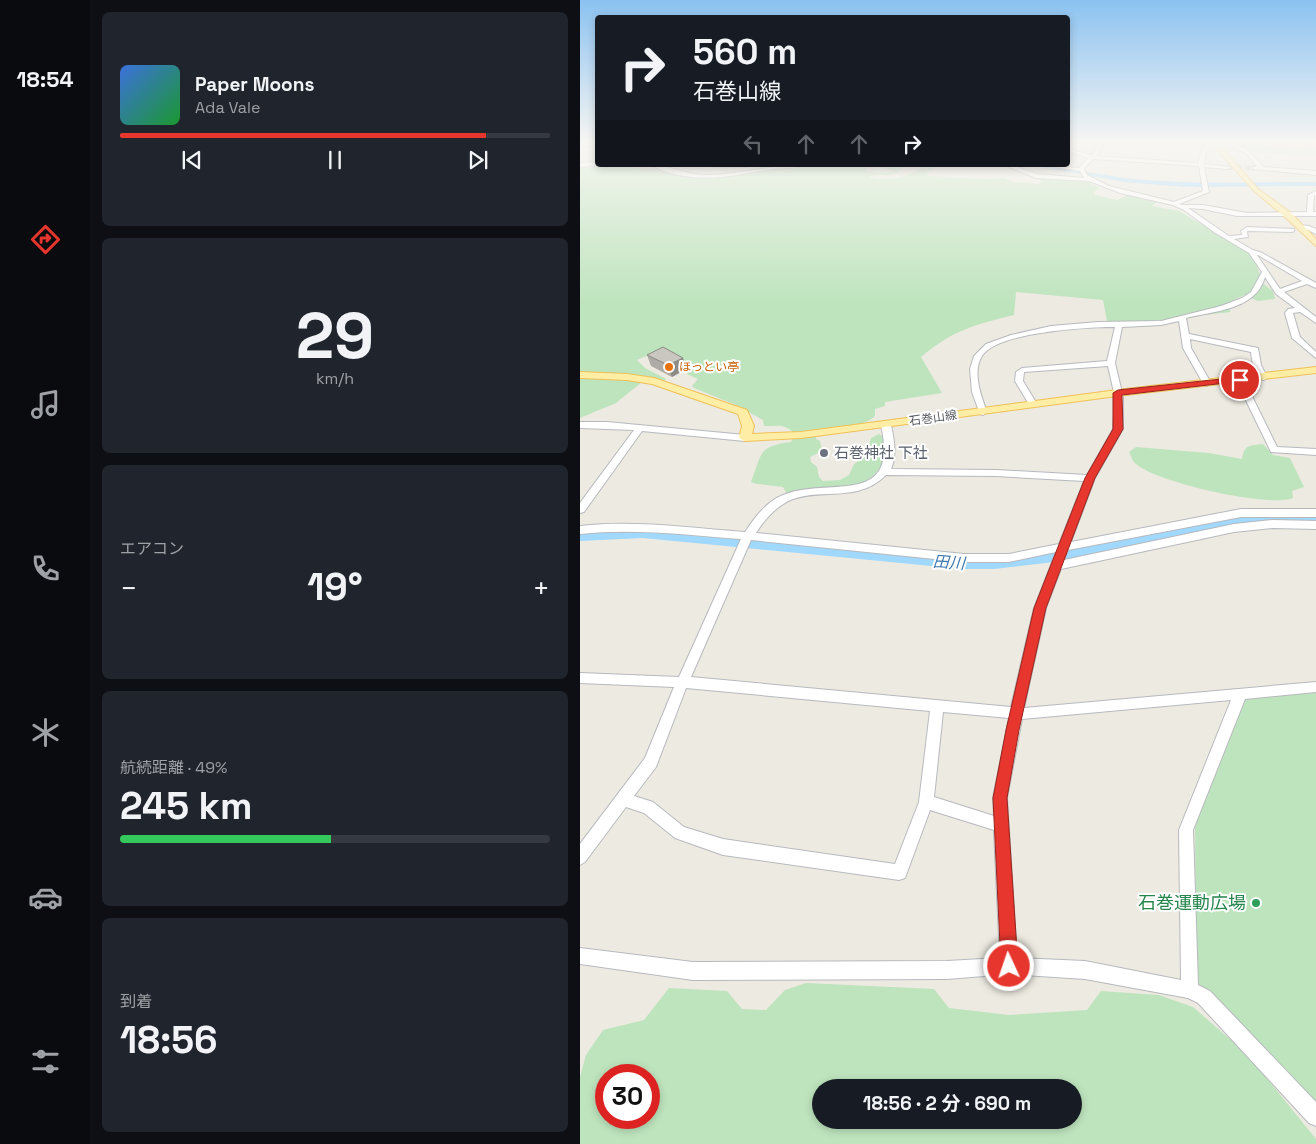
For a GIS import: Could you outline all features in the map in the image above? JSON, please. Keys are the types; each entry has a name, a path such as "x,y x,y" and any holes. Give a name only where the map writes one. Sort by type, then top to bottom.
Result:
{"main road":[{"path":"1262,196 1279,215 1296,228 1313,247"},
{"path":"1264,196 1288,214 1296,228"},
{"name":"石巻山線","path":"745,438 780,438 1118,393 1316,370"},
{"path":"580,375 654,381 737,409 743,412 748,426 745,438"}],"street":[{"path":"1143,196 1182,207 1251,252 1260,254 1316,286"},
{"path":"1175,204 1196,196"},
{"path":"1182,207 1198,207 1235,214 1313,214 1311,196"},
{"path":"1228,238 1246,236 1243,232 1247,229 1307,227 1316,232"},
{"path":"1251,252 1279,292 1316,321"},
{"path":"983,412 976,394 976,361 986,347 1036,332 1076,326 1160,323 1223,307 1242,300 1260,286 1262,275 1265,273"},
{"path":"1279,292 1307,281"},
{"path":"1300,310 1290,311 1289,313 1293,334 1302,345 1316,356"},
{"path":"1182,317 1187,348 1207,383"},
{"path":"1009,966 1000,798 1032,637 1040,608 1055,564 1090,478 1118,429 1118,393 1111,363 1119,324"},
{"path":"1185,336 1255,350 1257,365 1263,377"},
{"path":"1033,404 1019,381 1022,370 1111,363"},
{"path":"1240,380 1274,450 1316,452"},
{"path":"580,425 607,425 745,438"},
{"path":"580,857 651,762 682,682 745,541 772,507 782,500 804,493 852,488 868,483 883,472 887,467 889,458 886,425"},
{"path":"580,510 640,428"},
{"path":"883,472 996,473 1090,478"},
{"path":"580,530 638,526 745,541 978,558 1006,558 1062,550 1242,513 1316,513"},
{"path":"1055,564 1234,528 1273,524 1316,525"},
{"path":"580,678 682,682 1016,714 1316,686"},
{"path":"1190,990 1186,830 1239,694"},
{"path":"623,799 648,807 680,833 724,846 899,872 926,802 937,707"},
{"path":"926,802 1001,825"},
{"path":"580,956 692,971 947,970 1009,966 1085,970 1190,990 1204,997 1316,1116"}],"green space":[{"path":"580,196 1101,196 1117,200 1125,196 1134,196 1157,202 1152,206 1179,211 1246,250 1255,262 1260,274 1259,280 1273,291 1275,299 1258,301 1244,295 1229,302 1230,312 1204,315 1193,312 1164,320 1141,322 1107,321 1103,300 1016,292 1014,315 954,334 921,357 942,393 885,402 885,406 875,409 875,416 870,420 856,425 816,432 816,439 820,441 822,451 810,457 811,462 817,467 819,477 823,481 840,480 849,475 854,464 866,456 871,438 879,434 885,438 883,460 877,472 869,479 847,487 787,494 783,487 751,482 763,453 772,446 791,442 796,434 784,427 764,426 763,420 736,405 694,388 692,386 698,379 687,374 689,368 664,355 652,355 637,360 645,368 666,379 664,381 647,378 616,403 580,418"},
{"path":"1263,444 1273,455 1290,458 1304,487 1292,491 1293,498 1281,500 1261,499 1186,485 1145,470 1134,462 1129,452 1136,447 1209,453 1242,459 1246,448"},
{"name":"石巻運動広場","path":"1316,691 1316,1106 1286,1077 1196,981 1195,825 1245,698"},
{"path":"806,983 934,989 949,1008 1009,1015 1087,1010 1101,991 1159,995 1193,1007 1248,1055 1316,1139 1316,1144 580,1144 580,1077 586,1055 603,1030 644,1020 669,988 727,991 742,1009 766,1010 785,990"}],"building":[{"path":"663,347 683,358 668,365 647,355"}],"waterway":[{"name":"田川","path":"580,536 643,533 962,564 994,564 1070,555 1225,521 1261,517 1316,518"}],"place":[{"name":"ほっとい亭","path":"669,367"},
{"name":"石巻神社 下社","path":"824,453"},
{"name":"石巻運動広場","path":"1256,903"}],"route":[{"path":"1009,966 1000,798 1012,730 1040,608 1090,478 1118,429 1118,393 1240,380"}]}
